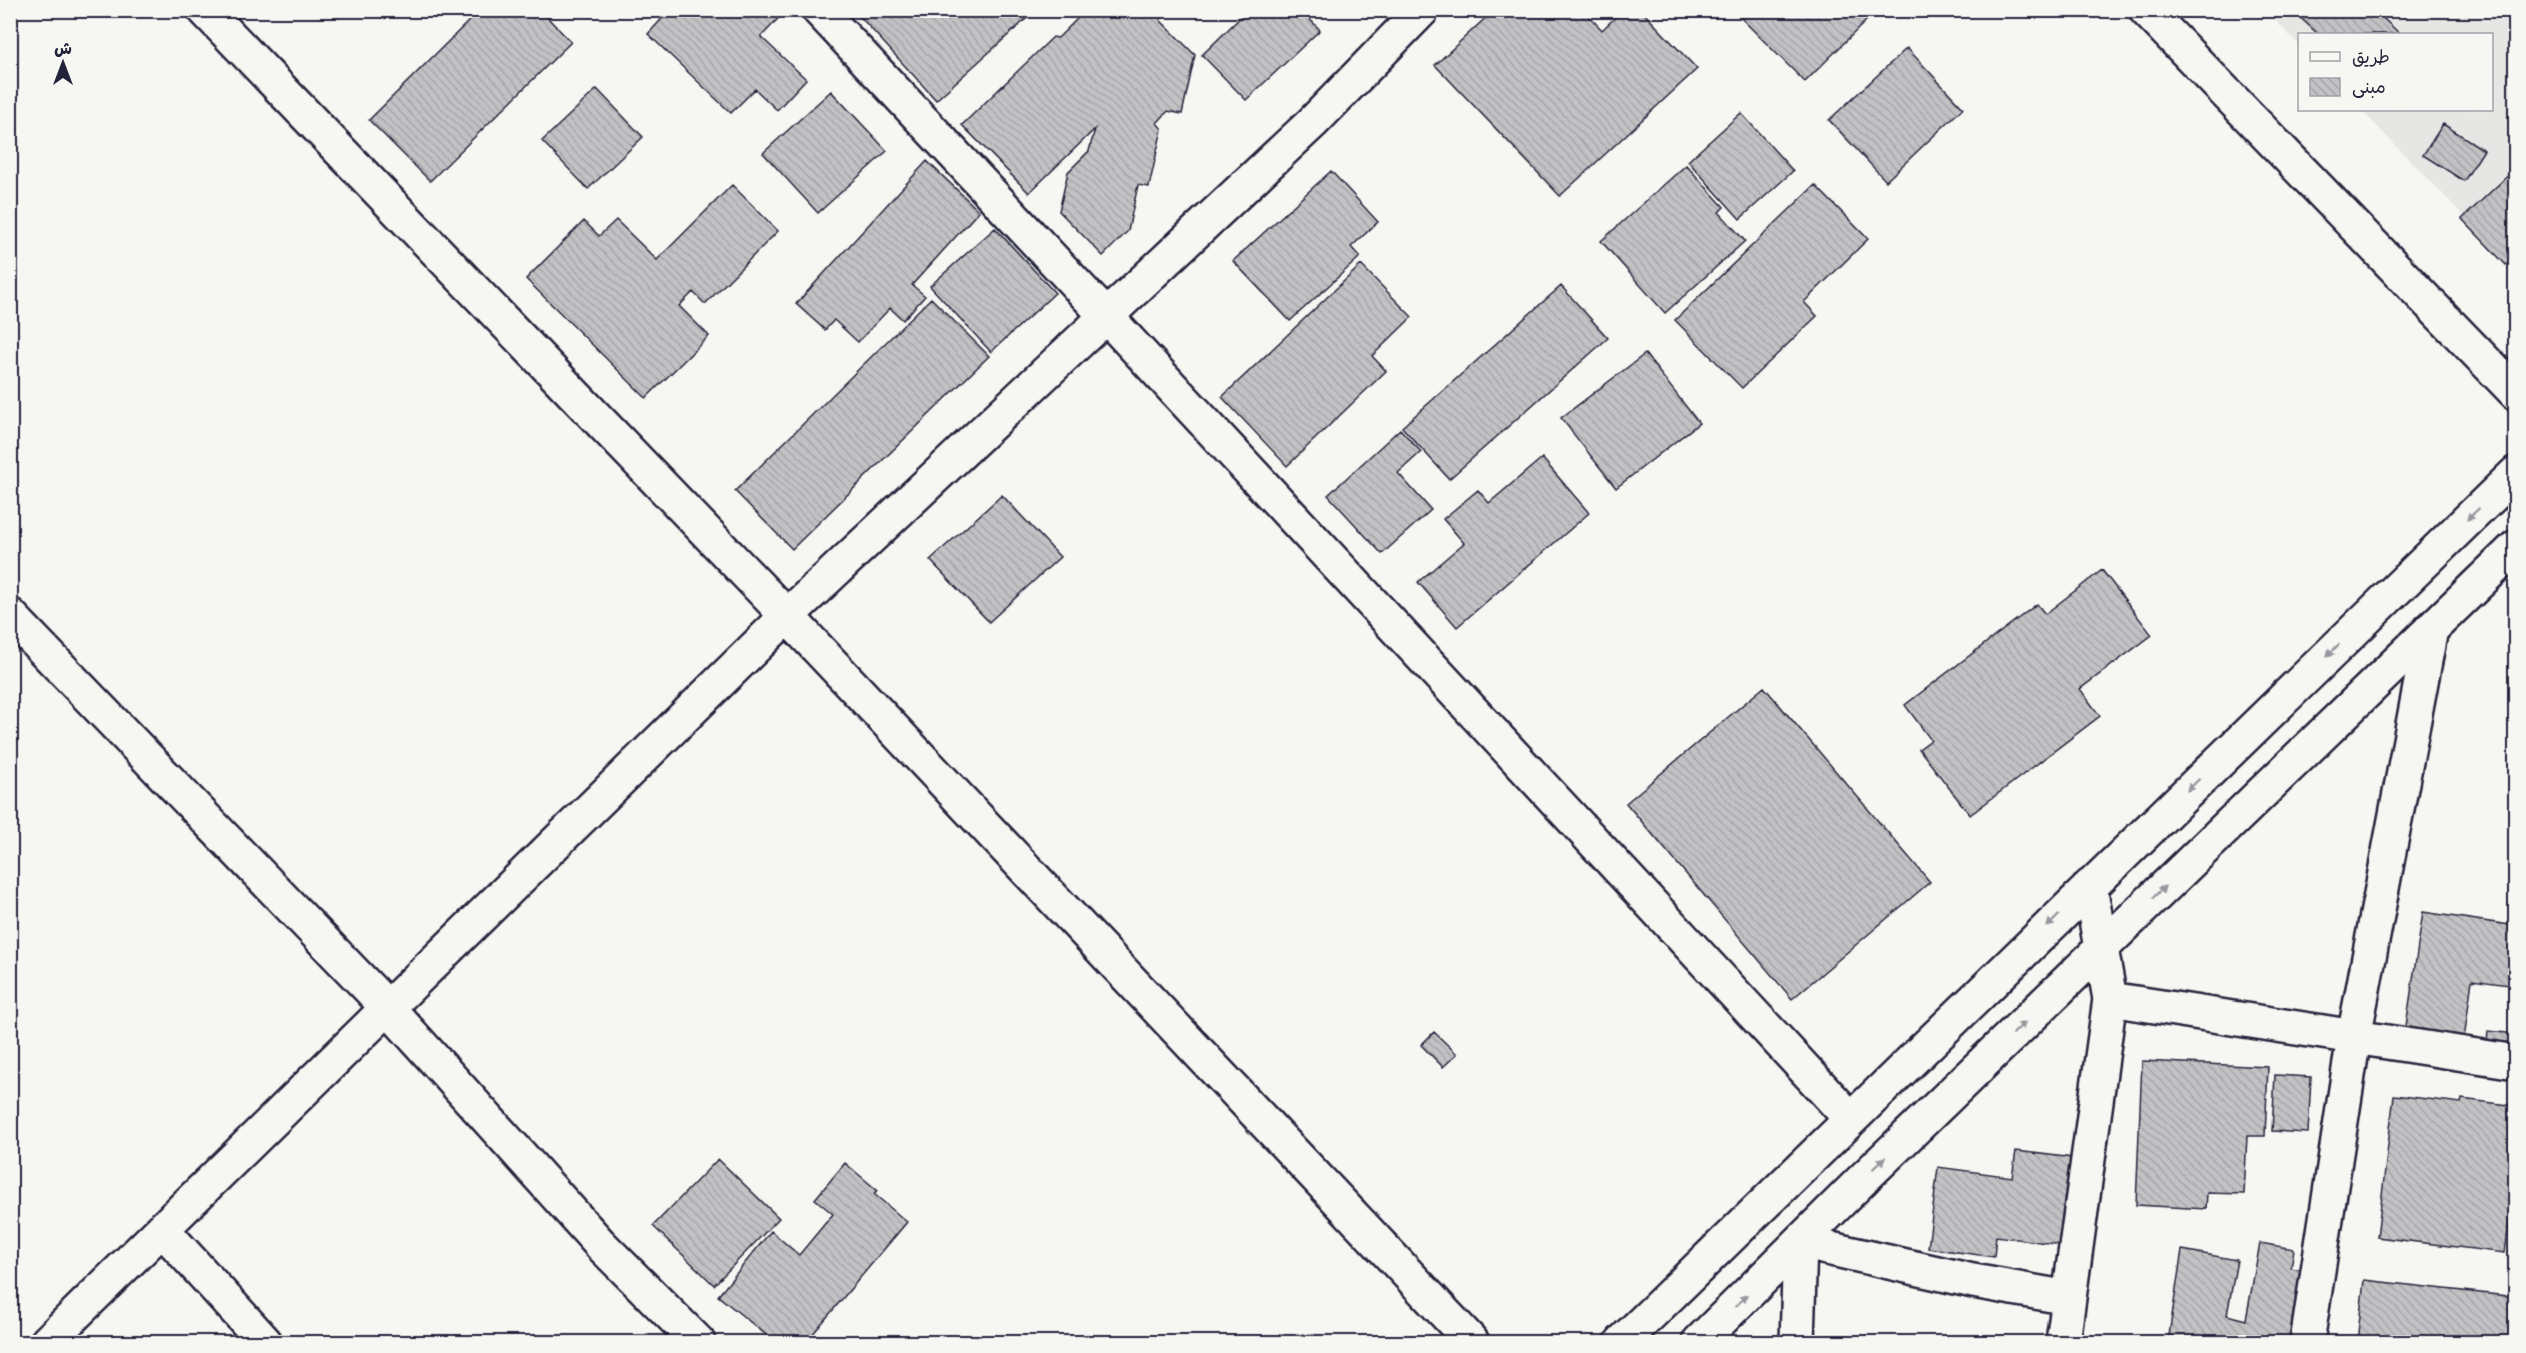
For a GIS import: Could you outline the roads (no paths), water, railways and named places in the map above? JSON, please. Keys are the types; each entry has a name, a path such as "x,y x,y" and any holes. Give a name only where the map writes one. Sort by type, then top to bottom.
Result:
{"street":[{"path":"205,10 787,616 1472,1342"},
{"path":"819,10 1850,1118"},
{"path":"47,1342 787,616 1314,122 1422,10"},
{"path":"2146,10 2516,393"},
{"path":"1622,1342 2516,473"},
{"path":"1699,1342 2101,948 2516,547"},
{"path":"10,615 388,1008 600,1244 698,1342"},
{"path":"2307,1342 2354,1037 2431,629"},
{"path":"2063,1342 2110,999 2090,886"},
{"path":"2110,999 2516,1062"},
{"path":"162,1229 265,1342"},
{"path":"1800,1242 1973,1281 2069,1298"},
{"path":"1797,1342 1800,1242"}]}
